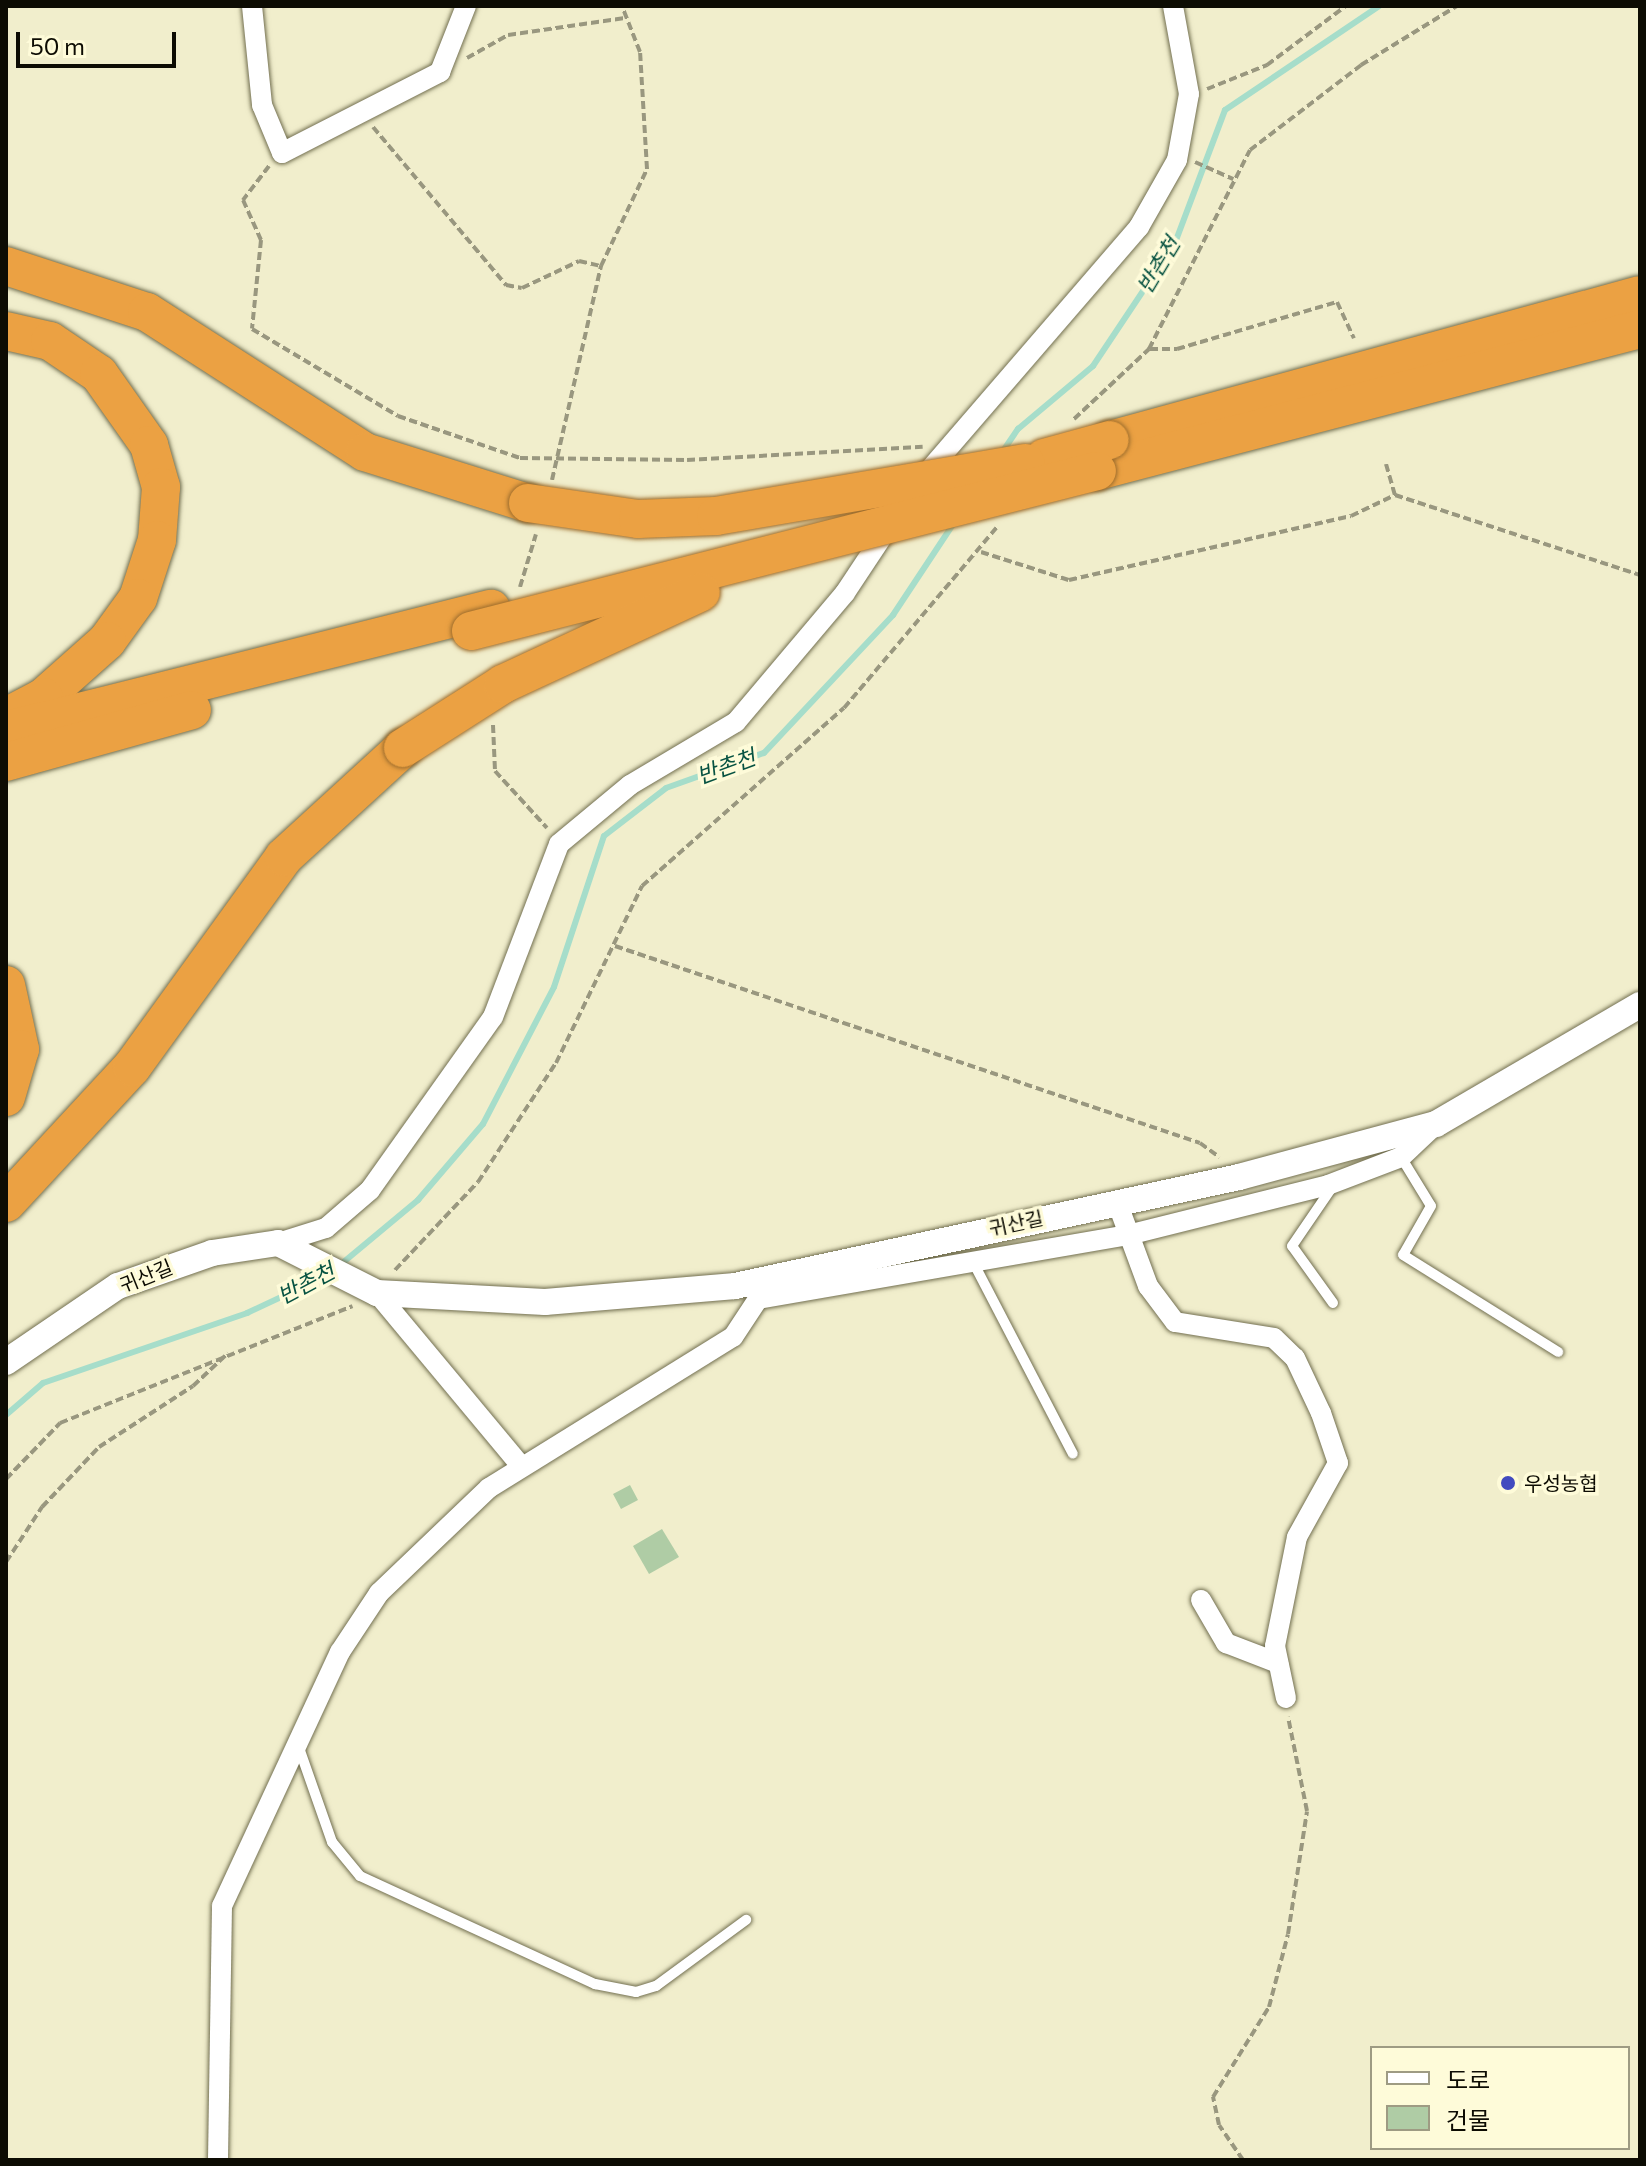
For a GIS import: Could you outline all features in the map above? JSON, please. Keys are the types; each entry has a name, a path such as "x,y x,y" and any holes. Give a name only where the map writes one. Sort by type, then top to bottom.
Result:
{"highway":[{"path":"6,266 147,312 365,452 539,503 638,519 716,516 1025,463 1104,455 1640,329"},
{"path":"6,731 493,613 827,540 1640,295"},
{"path":"6,331 50,341 99,374 149,445 161,487 157,540 138,598 107,641 44,697 6,717"},
{"path":"6,762 493,613 1025,463"},
{"path":"6,1203 132,1067 284,857 403,748 598,635 827,540"},
{"path":"6,985 20,1049 6,1097"}],"street":[{"path":"252,6 262,105 282,153 440,72 466,6"},
{"path":"278,1243 326,1228 370,1190 493,1017 559,844 630,785 736,722 845,593 944,447 1139,227 1177,160 1189,94 1173,6"},
{"name":"귀산길","path":"6,1362 118,1286 212,1253 278,1243 300,1260 367,1288 545,1302 759,1290 1117,1202 1239,1177 1436,1124 1640,1005"},
{"path":"218,2160 222,1906 340,1652 379,1593 521,1466 707,1356 733,1337 759,1290 973,1262 1128,1235 1337,1181 1401,1157 1436,1124"},
{"path":"1117,1202 1148,1286 1175,1322 1274,1338 1295,1358 1321,1413 1338,1463 1297,1537 1278,1663 1286,1698"},
{"path":"367,1288 521,1466"},
{"path":"1201,1600 1226,1643 1278,1663"}],"lane":[{"path":"1401,1157 1431,1206 1403,1255 1558,1352"},
{"path":"1333,1303 1292,1246 1337,1181"},
{"path":"973,1262 1073,1454"},
{"path":"297,1744 332,1842 360,1876 595,1984 636,1992 656,1986 746,1920"}],"path":[{"path":"493,613 557,460 601,266 647,169 640,52 622,6"},
{"path":"1189,94 1267,65 1346,6"},
{"path":"1064,428 1149,349 1250,150 1285,119 1457,6"},
{"path":"440,72 508,35 625,18"},
{"path":"361,113 506,285 522,288 579,261 601,266"},
{"path":"282,153 243,200 261,240 252,329 398,416 520,458 557,460 944,447"},
{"path":"1193,161 1233,179"},
{"path":"1149,349 1177,349 1337,302 1354,338"},
{"path":"1386,464 1395,495"},
{"path":"981,552 1069,580 1351,516 1395,495 1640,575"},
{"path":"6,1479 60,1423 367,1288 478,1182 556,1063 642,886 669,854 844,708 981,552 1006,515"},
{"path":"494,721 495,771 559,844"},
{"path":"615,946 1200,1143 1239,1177"},
{"path":"6,1562 42,1507 99,1447 193,1386 232,1349"},
{"path":"1243,2160 1219,2125 1213,2097 1269,2007 1288,1934 1307,1811 1286,1698"}],"building":[{"path":"630,1485 638,1500 621,1509 613,1494"},
{"path":"662,1529 679,1557 649,1574 633,1546"}],"waterway":[{"name":"반촌천","path":"1003,451 1018,429 1093,366 1175,243 1225,110 1379,6"},
{"name":"반촌천","path":"340,1265 418,1200 483,1124 554,987 604,836 666,788 764,753 893,615 954,523"},
{"name":"반촌천","path":"6,1415 43,1383 247,1313 328,1275"}],"place":[{"name":"우성농협","path":"1508,1483"}]}
